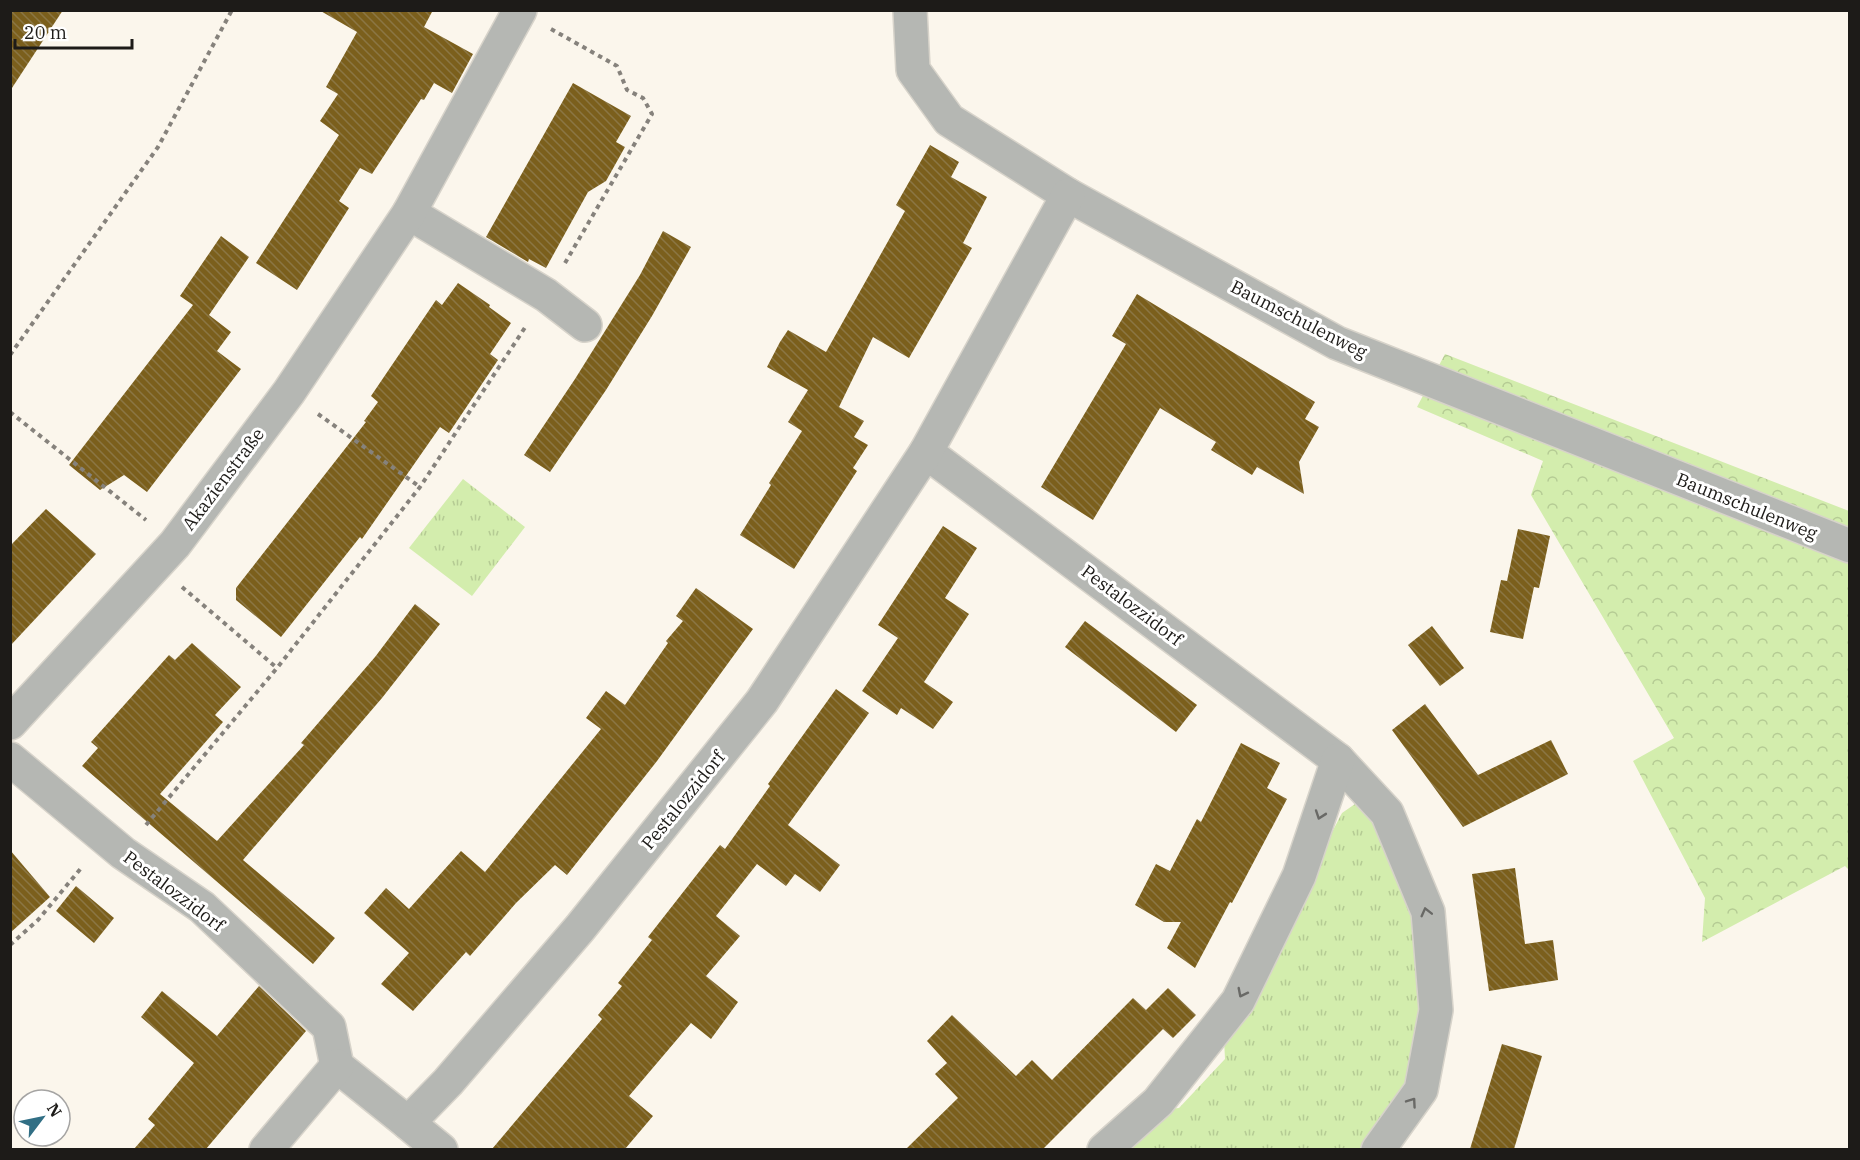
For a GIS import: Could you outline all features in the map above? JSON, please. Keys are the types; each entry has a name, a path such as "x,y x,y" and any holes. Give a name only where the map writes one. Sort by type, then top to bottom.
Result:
{"street":[{"name":"Baumschulenweg","path":"910,10 913,70 949,120 1068,195 1337,343 1850,546"},
{"name":"Akazienstraße","path":"10,723 175,544 288,392 409,213 519,11"},
{"name":"Pestalozzidorf","path":"408,1123 448,1082 580,928 762,701 926,452 1068,195"},
{"path":"409,213 546,296 585,325"},
{"name":"Pestalozzidorf","path":"926,452 1338,760 1387,813 1428,912 1436,1010 1421,1090 1378,1149"},
{"name":"Pestalozzidorf","path":"10,759 114,846 202,907 329,1027 337,1066"},
{"path":"1104,1149 1158,1102 1238,1001 1299,876 1338,760"},
{"path":"266,1149 337,1066 441,1149"}],"path":[{"path":"10,355 158,147 232,10"},
{"path":"10,945 114,846 277,668 420,487 546,296 652,114 643,98 627,90 617,66 519,11"},
{"path":"288,392 420,487"},
{"path":"10,412 150,523"},
{"path":"156,566 277,668"}],"green space":[{"path":"1445,354 1849,511 1849,870 1845,866 1702,942 1705,898 1633,761 1674,738 1531,495 1543,461 1417,407"},
{"path":"463,479 525,527 472,596 409,548"},
{"path":"1365,803 1412,907 1425,985 1408,1081 1387,1116 1359,1149 1117,1150 1159,1110 1179,1108 1225,1059 1224,1039 1342,813 1355,804"}],"building":[{"path":"10,10 63,10 10,91"},
{"path":"319,10 433,10 424,27 473,54 452,93 434,83 372,174 360,168 339,201 349,208 297,290 256,263 339,135 320,121 338,94 326,87 357,32"},
{"path":"573,83 631,116 616,142 625,147 606,181 588,192 546,268 529,259 528,262 486,237"},
{"path":"930,145 959,162 951,177 987,197 963,243 972,248 909,358 873,337 839,407 864,421 854,437 868,445 853,468 857,471 794,569 740,535 802,431 788,422 808,390 767,367 788,330 826,352 905,211 896,205"},
{"path":"663,231 691,247 606,390 550,472 524,455 640,275"},
{"path":"221,236 249,257 209,315 231,332 217,351 241,369 147,492 124,475 100,490 69,465 193,305 180,296"},
{"path":"458,283 511,323 490,354 498,360 449,433 440,427 362,539 360,537 281,637 236,600 236,588 366,422 364,421 378,402 371,396 436,300 442,305"},
{"path":"1137,294 1315,402 1305,419 1319,427 1299,462 1304,494 1257,467 1252,475 1211,450 1216,442 1160,408 1093,520 1041,487 1126,344 1112,336"},
{"path":"46,509 96,554 10,646 10,546"},
{"path":"943,526 977,548 945,598 969,614 924,682 953,702 933,729 901,708 897,715 862,691 898,638 878,625"},
{"path":"1518,529 1550,536 1539,588 1534,587 1523,639 1490,632 1501,580 1507,581"},
{"path":"696,588 753,629 657,761 567,875 555,865 516,903 470,956 466,952 413,1011 381,984 409,953 364,913 386,888 409,909 461,851 485,872 601,729 586,718 606,691 625,705 668,643 666,641 683,621 676,616"},
{"path":"415,604 440,624 382,698 243,860 335,938 313,964 82,766 98,748 91,742 169,655 175,660 192,643 241,687 215,715 223,722 160,794 217,841 304,745 301,743 375,657"},
{"path":"1085,621 1197,705 1176,732 1065,647"},
{"path":"1432,626 1464,668 1440,686 1408,645"},
{"path":"836,689 869,713 788,825 840,865 820,892 795,874 786,886 757,864 716,916 740,936 706,976 738,1002 711,1039 691,1023 629,1096 653,1116 625,1149 492,1149 602,1019 598,1015 622,986 618,983 652,940 648,937 720,845 725,849"},
{"path":"1425,704 1478,775 1551,740 1568,774 1463,827 1392,730"},
{"path":"1241,743 1280,763 1267,788 1287,799 1195,968 1167,948 1181,922 1164,922 1135,905 1156,864 1170,871 1197,819 1201,822"},
{"path":"10,850 50,897 10,933"},
{"path":"1515,868 1525,944 1553,940 1558,980 1489,991 1472,874"},
{"path":"76,886 114,918 94,943 56,911"},
{"path":"259,986 306,1031 206,1149 134,1149 155,1125 148,1119 194,1063 141,1017 162,991 217,1036"},
{"path":"1168,988 1196,1015 1173,1038 1163,1029 1043,1149 906,1149 958,1098 935,1074 947,1063 927,1041 952,1015 1016,1076 1032,1060 1052,1080 1133,998 1146,1010"},
{"path":"1502,1044 1542,1056 1514,1149 1470,1149"}]}
